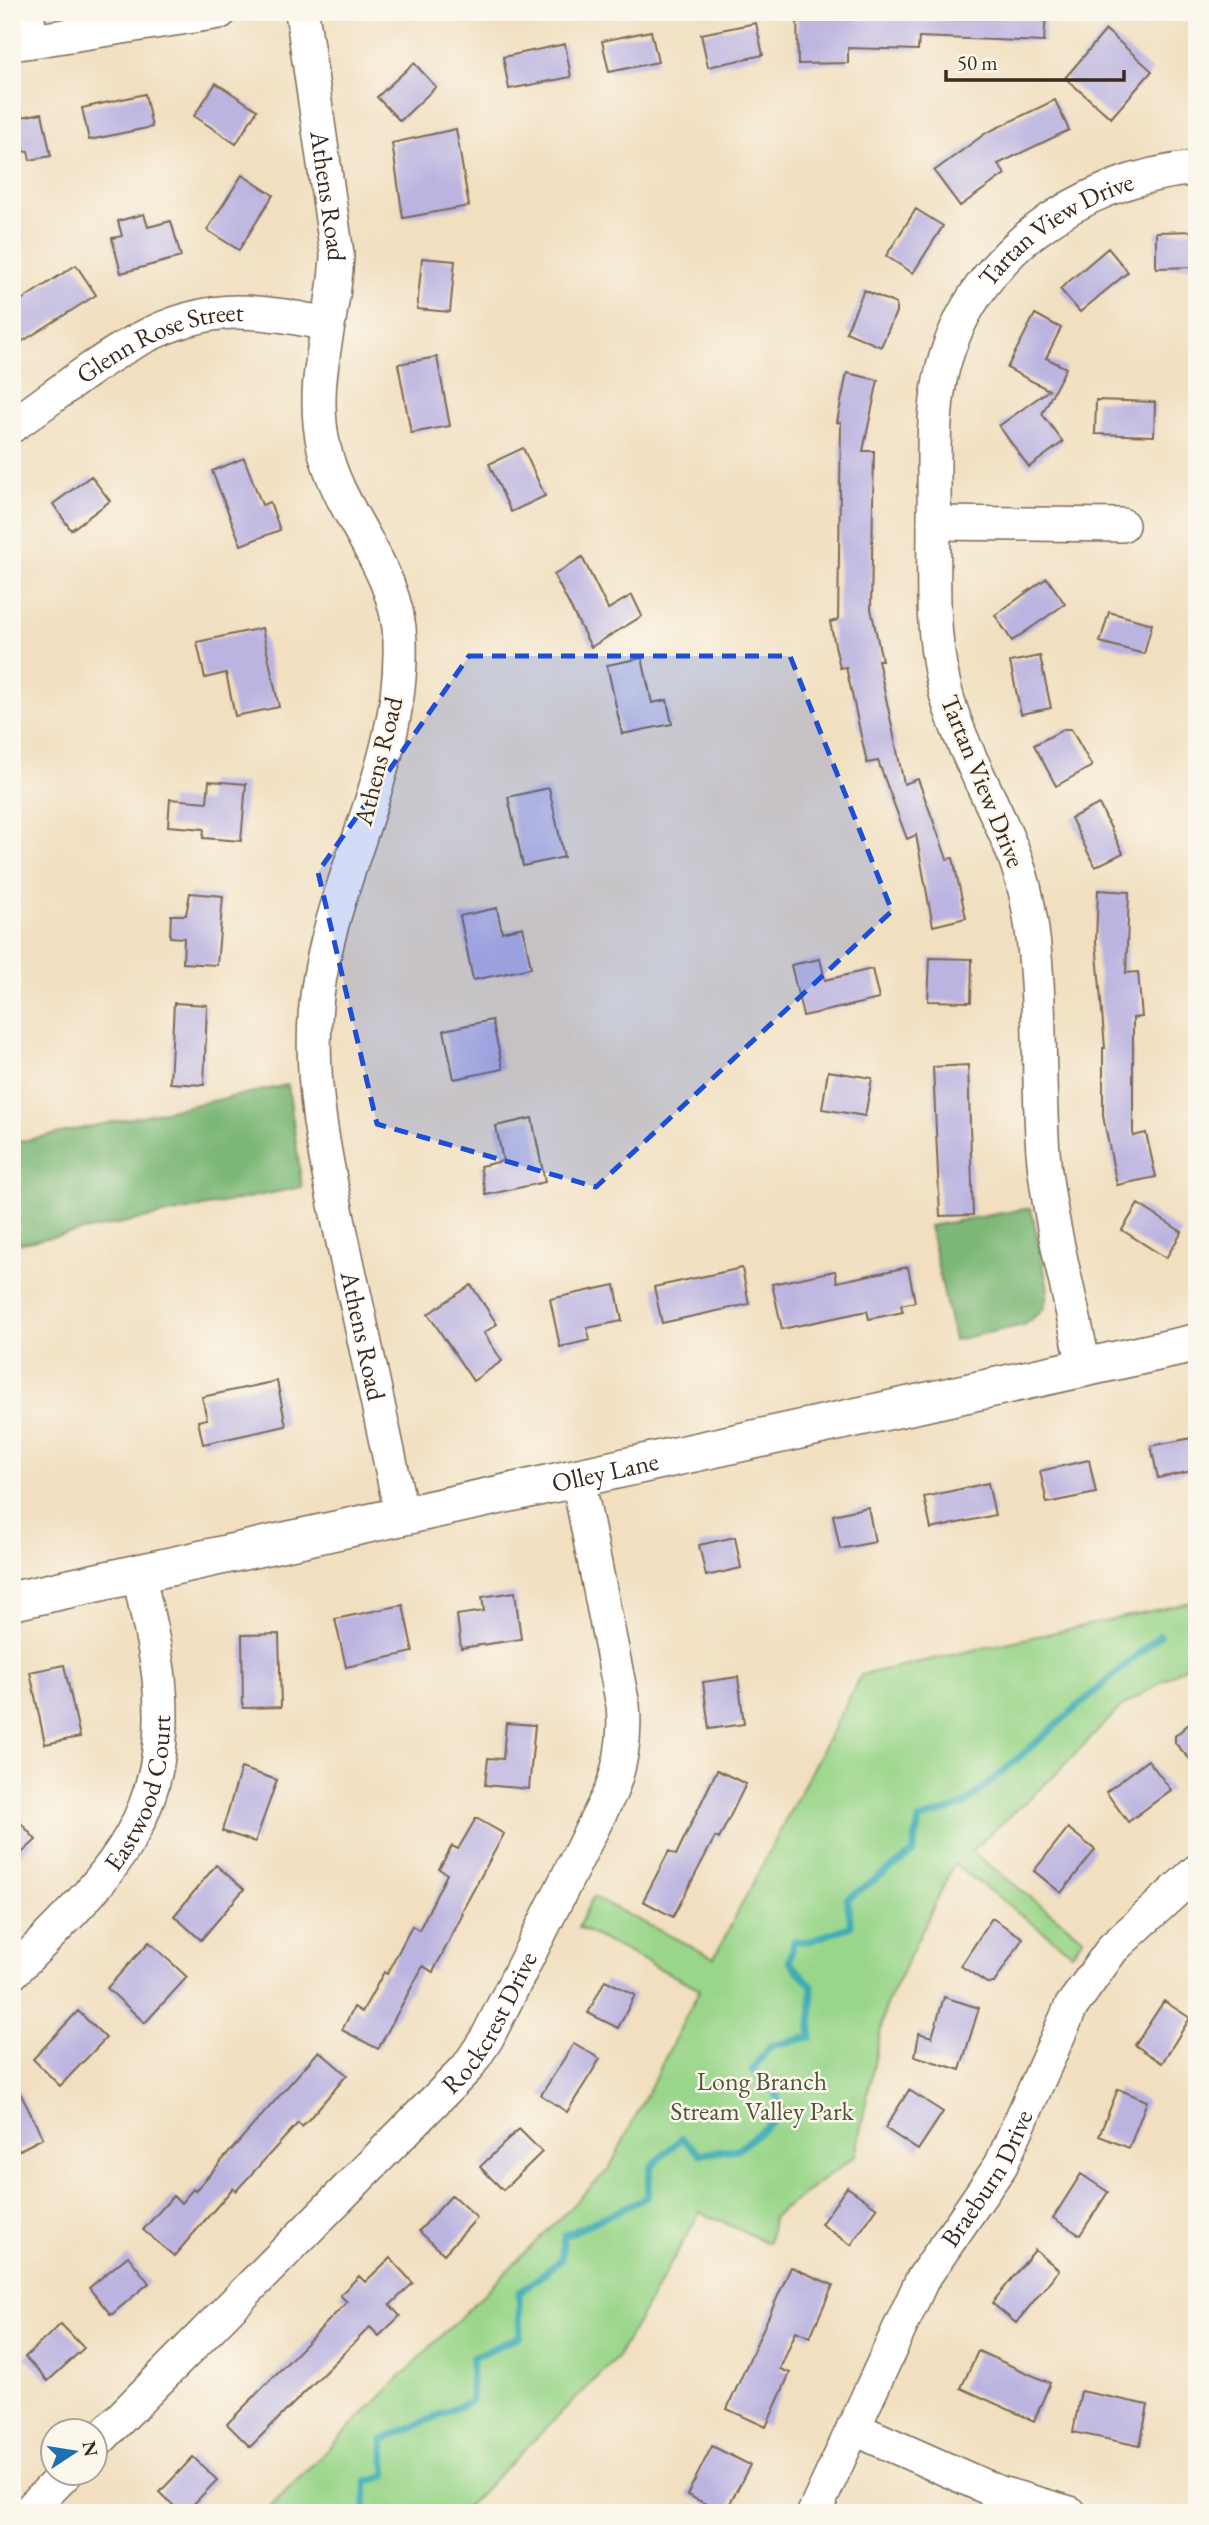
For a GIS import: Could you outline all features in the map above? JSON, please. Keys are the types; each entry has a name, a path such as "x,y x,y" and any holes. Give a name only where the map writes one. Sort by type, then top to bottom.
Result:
{"main road":[{"name":"Olley Lane","path":"12,1601 1197,1343"}],"street":[{"path":"23,32 220,12"},
{"name":"Athens Road","path":"302,12 337,254 336,283 317,392 325,450 343,495 383,568 394,603 400,640 399,678 392,724 323,959 315,1040 327,1167 402,1517"},
{"name":"Tartan View Drive","path":"1084,1368 1044,1154 1029,907 1012,847 960,736 943,685 933,611 934,429 940,380 959,325 989,276 1034,230 1088,196 1121,182 1170,170 1197,168"},
{"name":"Glenn Rose Street","path":"12,426 124,348 165,327 209,315 234,312 268,313 327,324"},
{"path":"934,523 1122,525"},
{"name":"Rockcrest Drive","path":"108,2431 467,2068 487,2038 605,1804 622,1761 626,1729 578,1479"},
{"name":"Eastwood Court","path":"12,1973 102,1880 136,1830 148,1803 159,1753 161,1709 158,1675 139,1574"},
{"name":"Braeburn Drive","path":"814,2513 922,2280 1001,2165 1025,2115 1055,2038 1076,1998 1113,1948 1141,1919 1197,1871"},
{"path":"853,2428 996,2492 1070,2513"},
{"path":"27,2513 54,2486"}],"highlighted area":[{"path":"469,656 790,656 892,911 596,1187 377,1124 318,872"}],"green space":[{"path":"288,1085 302,1187 12,1245 12,1143"},
{"path":"1031,1208 1048,1288 1044,1309 1024,1325 954,1340 929,1226"},
{"name":"Long Branch Stream Valley Park","path":"1197,1601 1197,1659 1120,1708 1055,1775 971,1851 1083,1938 1072,1953 954,1864 886,2005 855,2156 773,2217 769,2243 700,2212 617,2358 460,2513 264,2513 609,2169 700,1989 578,1927 593,1897 714,1958 861,1675"}],"building":[{"path":"1046,12 1044,42 919,37 918,50 848,48 848,63 798,64 797,14"},
{"path":"756,23 763,55 708,67 701,34"},
{"path":"1106,30 1152,71 1111,118 1065,78"},
{"path":"651,31 658,62 609,72 602,41"},
{"path":"565,44 571,77 509,89 503,57"},
{"path":"414,63 436,87 400,121 377,97"},
{"path":"216,83 257,110 236,144 194,116"},
{"path":"145,94 152,127 89,140 82,108"},
{"path":"1055,100 1069,130 998,164 1005,174 960,206 934,171 986,133"},
{"path":"42,113 51,156 30,160 28,151 12,154 12,119"},
{"path":"456,129 469,206 403,218 392,143"},
{"path":"242,175 273,195 239,250 207,230"},
{"path":"916,209 943,226 913,273 886,256"},
{"path":"144,214 148,227 171,221 181,257 121,273 112,238 122,236 118,221"},
{"path":"1197,231 1197,267 1156,268 1156,232"},
{"path":"1108,248 1128,272 1080,312 1060,289"},
{"path":"422,258 455,261 450,312 417,309"},
{"path":"76,265 96,295 12,348 12,306"},
{"path":"864,290 896,304 896,312 881,347 846,332"},
{"path":"1035,314 1061,328 1046,358 1066,368 1042,414 1063,442 1029,467 999,426 1049,390 1007,368"},
{"path":"437,357 450,426 411,433 398,364"},
{"path":"847,373 878,380 863,451 874,451 871,609 882,660 878,660 904,784 918,779 947,859 953,858 966,918 933,926 916,835 907,839 878,761 867,763 846,667 840,668 830,622 838,620 841,423 837,422"},
{"path":"1096,400 1155,402 1154,436 1095,434"},
{"path":"523,448 545,496 511,512 489,464"},
{"path":"244,458 262,505 270,502 280,530 241,545 212,471"},
{"path":"91,476 110,501 71,530 53,504"},
{"path":"582,557 608,609 632,595 642,616 591,647 554,575"},
{"path":"1047,578 1065,604 1012,641 995,615"},
{"path":"1109,612 1152,624 1144,654 1100,642"},
{"path":"262,628 279,707 235,716 226,673 205,678 197,642"},
{"path":"1040,656 1051,708 1021,714 1010,662"},
{"path":"642,658 652,703 667,700 672,724 622,734 607,665"},
{"path":"1064,729 1071,729 1092,766 1056,786 1034,745"},
{"path":"209,781 246,784 241,841 203,838 204,829 168,826 170,799 207,802"},
{"path":"549,788 564,857 523,866 508,797"},
{"path":"1099,804 1123,853 1095,867 1071,818"},
{"path":"1098,890 1129,892 1126,973 1138,972 1142,1017 1133,1018 1133,1136 1146,1133 1156,1177 1117,1185 1103,1116 1105,1048 1096,941"},
{"path":"190,893 223,896 217,965 183,963 184,938 170,937 171,915 186,915"},
{"path":"497,908 502,932 523,927 531,968 473,980 460,916"},
{"path":"930,958 972,959 971,1002 928,1001"},
{"path":"820,959 825,980 872,969 879,999 803,1016 791,965"},
{"path":"174,1003 207,1005 204,1085 170,1083"},
{"path":"492,1020 503,1069 454,1079 444,1030"},
{"path":"968,1065 973,1215 940,1216 933,1067"},
{"path":"828,1071 872,1078 865,1116 822,1109"},
{"path":"532,1118 545,1182 486,1195 480,1166 503,1161 496,1126"},
{"path":"1138,1204 1182,1232 1166,1258 1122,1230"},
{"path":"908,1267 915,1302 901,1305 903,1312 869,1319 867,1311 782,1329 772,1284 835,1271 837,1282"},
{"path":"742,1268 749,1304 662,1323 654,1287"},
{"path":"471,1285 497,1324 484,1333 502,1361 473,1381 428,1314"},
{"path":"615,1285 622,1321 587,1328 590,1340 560,1347 550,1299"},
{"path":"277,1381 286,1426 203,1444 198,1421 207,1419 202,1397"},
{"path":"1197,1437 1197,1470 1158,1478 1151,1446"},
{"path":"1089,1460 1096,1493 1047,1503 1040,1471"},
{"path":"988,1483 995,1515 931,1529 924,1497"},
{"path":"868,1507 875,1542 840,1549 833,1515"},
{"path":"735,1537 741,1568 706,1576 699,1545"},
{"path":"515,1592 521,1639 461,1648 457,1615 484,1611 482,1597"},
{"path":"403,1605 413,1652 346,1667 335,1619"},
{"path":"279,1634 281,1707 243,1708 242,1635"},
{"path":"64,1665 80,1737 45,1744 30,1672"},
{"path":"738,1677 744,1724 709,1729 703,1682"},
{"path":"1197,1717 1197,1767 1175,1743 1175,1736"},
{"path":"506,1723 535,1725 529,1789 485,1785 488,1758 503,1759"},
{"path":"1148,1760 1171,1790 1128,1822 1106,1792"},
{"path":"241,1768 277,1780 255,1842 222,1831"},
{"path":"717,1770 746,1784 719,1839 715,1837 673,1917 643,1901 669,1851 676,1855"},
{"path":"12,1813 36,1840 12,1862"},
{"path":"476,1818 504,1834 433,1972 423,1966 378,2049 342,2030 354,2007 362,2012 384,1972 387,1974 412,1926 419,1930 447,1874 439,1869 452,1846 458,1849"},
{"path":"1068,1828 1095,1850 1061,1893 1034,1871"},
{"path":"216,1865 244,1889 201,1940 174,1916"},
{"path":"992,1918 1023,1938 994,1983 987,1983 961,1966"},
{"path":"149,1942 187,1977 145,2023 107,1988"},
{"path":"605,1980 635,1995 618,2028 588,2013"},
{"path":"944,1997 979,2008 960,2070 915,2056 919,2033 932,2037"},
{"path":"1164,2001 1190,2018 1162,2063 1135,2045"},
{"path":"78,2011 106,2038 60,2086 33,2059"},
{"path":"574,2043 600,2059 567,2112 541,2095"},
{"path":"319,2051 347,2075 302,2127 298,2123 236,2191 233,2188 174,2256 143,2230 173,2196 181,2203 193,2189 195,2191"},
{"path":"12,2077 43,2138 12,2154"},
{"path":"1118,2089 1147,2101 1129,2148 1099,2136"},
{"path":"909,2090 943,2112 918,2150 885,2128"},
{"path":"519,2129 542,2152 503,2190 480,2167"},
{"path":"1081,2174 1108,2192 1080,2235 1053,2218"},
{"path":"847,2187 877,2208 851,2245 821,2224"},
{"path":"452,2195 477,2218 444,2254 419,2231"},
{"path":"1035,2250 1059,2270 1016,2323 992,2303"},
{"path":"128,2256 149,2283 111,2315 89,2288"},
{"path":"390,2258 413,2283 390,2305 400,2316 379,2336 370,2327 250,2447 227,2424 347,2302 340,2295 359,2276 365,2282"},
{"path":"791,2267 833,2285 810,2337 796,2331 780,2369 790,2373 766,2427 727,2409"},
{"path":"61,2324 84,2348 48,2381 25,2357"},
{"path":"978,2351 1050,2383 1034,2421 961,2388"},
{"path":"1081,2391 1148,2405 1140,2446 1073,2432"},
{"path":"712,2446 750,2465 725,2513 687,2495"},
{"path":"193,2457 217,2480 185,2513 181,2513 160,2492"}],"waterway":[{"path":"364,2513 367,2482 386,2476 383,2440 471,2401 472,2358 520,2336 519,2293 561,2260 564,2236 647,2197 651,2166 682,2138 700,2154 738,2149 783,2113 774,2088 752,2070 770,2046 811,2037 812,1986 789,1961 794,1941 810,1941 851,1926 847,1899 913,1853 919,1820 964,1805 1160,1635"}]}
